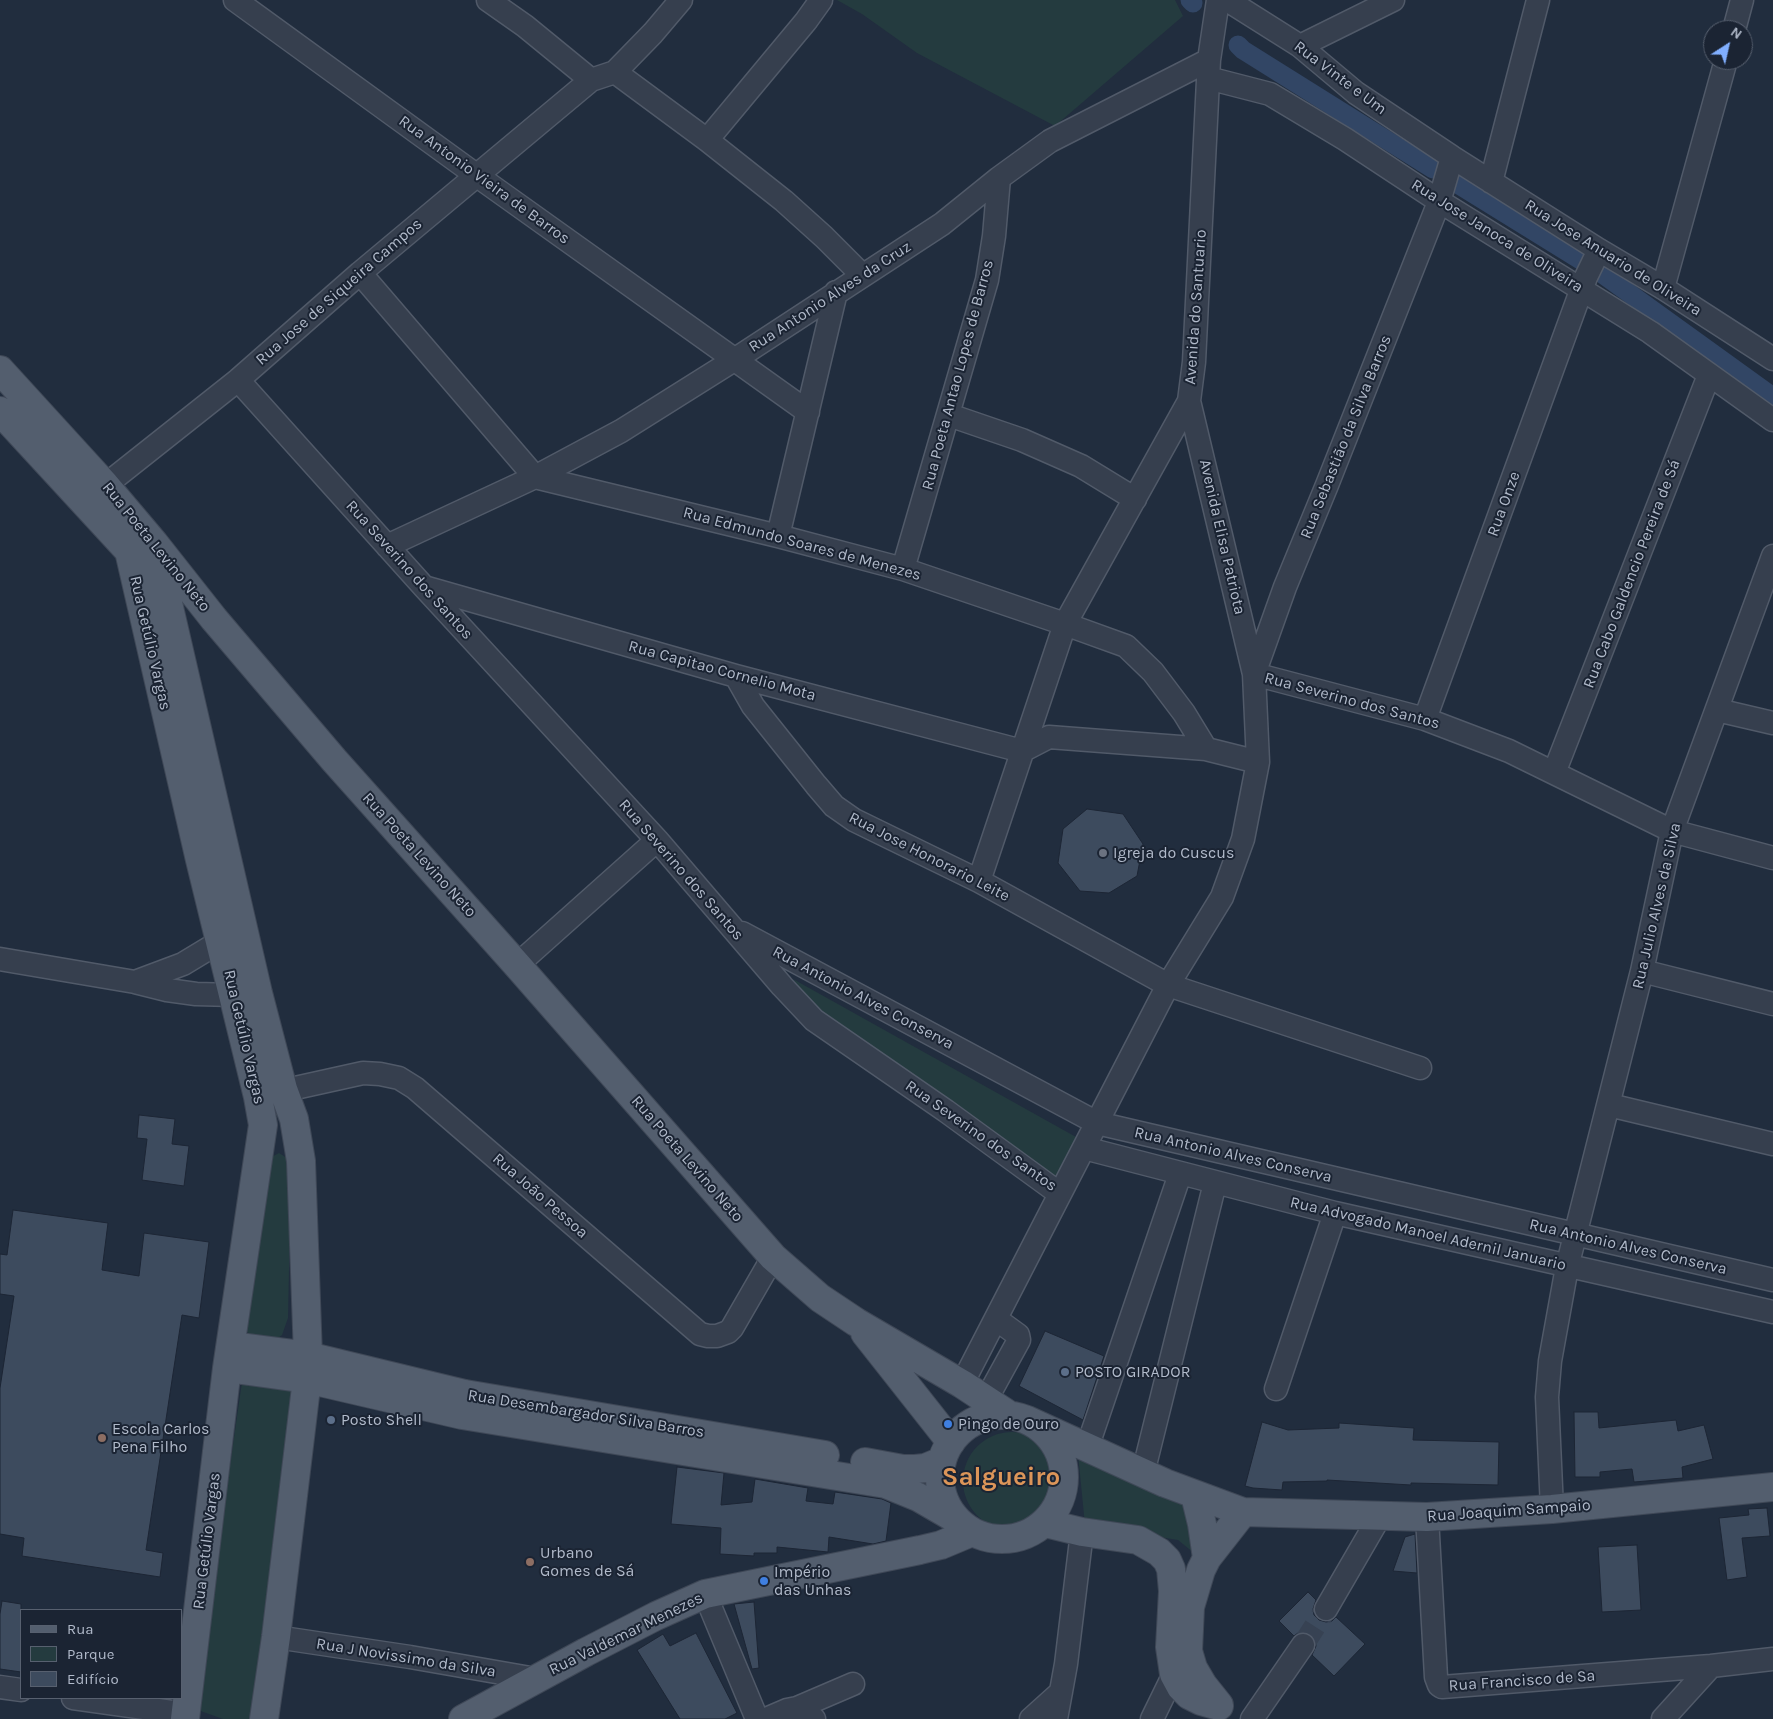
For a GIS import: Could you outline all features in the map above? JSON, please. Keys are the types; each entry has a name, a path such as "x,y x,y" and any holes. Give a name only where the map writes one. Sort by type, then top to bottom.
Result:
{"main road":[{"name":"Rua Poeta Levino Neto","path":"0,370 105,485 214,619 334,760 518,965 772,1257 820,1298 856,1322 1006,1411"},
{"name":"Rua Getúlio Vargas","path":"0,411 129,552 200,860 234,939"},
{"name":"Rua Getúlio Vargas","path":"154,543 246,994 271,1093 294,1120 301,1161 308,1368 276,1637 264,1719"},
{"name":"Rua Getúlio Vargas","path":"186,1717 229,1357 264,1125 271,1093"},
{"name":"Rua Poeta Levino Neto","path":"856,1322 946,1452"},
{"name":"Rua Desembargador Silva Barros","path":"229,1357 308,1368 463,1405 744,1451 886,1484 918,1497 964,1525"},
{"name":"Rua Joaquim Sampaio","path":"1006,1411 1143,1473 1195,1495 1243,1512 1427,1517 1552,1509 1773,1486"},
{"path":"1006,1411 1044,1431 1057,1447 1064,1467 1064,1487 1058,1507 1045,1523 1028,1534 1008,1540 989,1538 964,1525 945,1502 940,1482 946,1452 966,1427 985,1417 1006,1411"},
{"name":"Rua Desembargador Silva Barros","path":"744,1451 903,1469 925,1468 946,1452"},
{"path":"1195,1495 1201,1518 1207,1558"},
{"path":"1226,1713 1203,1685 1193,1668 1188,1651 1190,1607 1201,1570 1207,1558 1243,1512"},
{"path":"1045,1523 1082,1532 1138,1540 1151,1546 1166,1560 1171,1569 1173,1592 1170,1646 1174,1674 1181,1687 1190,1695 1226,1713"},
{"name":"Rua Valdemar Menezes","path":"463,1719 647,1621 705,1594 941,1545 964,1525"}],"street":[{"name":"Rua Antonio Vieira de Barros","path":"235,0 808,412"},
{"path":"500,3 591,80 615,72 653,33 681,0"},
{"path":"707,140 806,21 821,0"},
{"path":"1209,69 1218,0"},
{"name":"Rua Vinte e Um","path":"1227,0 1300,46 1356,93 1450,160"},
{"path":"1300,46 1393,0"},
{"path":"1491,182 1538,0"},
{"path":"1737,20 1742,0"},
{"name":"Rua Antonio Alves da Cruz","path":"387,546 535,477 621,430 734,360 942,224 999,178 1050,141 1209,69"},
{"name":"Rua Jose Janoca de Oliveira","path":"1209,69 1270,94 1345,139 1439,201 1590,269 1650,332 1773,420"},
{"name":"Avenida do Santuario","path":"979,881 1065,624 1189,401 1194,362 1209,69"},
{"path":"1663,288 1723,70"},
{"path":"615,72 784,200 862,275"},
{"name":"Rua Jose de Siqueira Campos","path":"85,503 238,380 360,273 591,80"},
{"name":"Rua Jose Anuario de Oliveira","path":"1450,160 1491,182 1590,269 1663,288 1773,359"},
{"name":"Rua Sebastião da Silva Barros","path":"1254,674 1285,587 1439,201 1450,160"},
{"name":"Rua Poeta Antao Lopes de Barros","path":"903,569 987,280 994,236 999,178"},
{"name":"Rua Onze","path":"1425,719 1590,269"},
{"path":"360,273 535,477"},
{"path":"778,536 836,292"},
{"name":"Rua Cabo Galdencio Pereira de Sá","path":"1554,773 1709,376"},
{"name":"Rua Severino dos Santos","path":"238,380 424,587 656,840 782,986 814,1020 946,1111 1060,1194 1168,986 1225,889 1243,839 1258,762 1254,674 1425,719 1509,751 1672,831 1773,858"},
{"name":"Avenida Elisa Patriota","path":"1189,401 1254,674"},
{"path":"949,415 1022,440 1081,466 1135,500"},
{"name":"Rua Edmundo Soares de Menezes","path":"535,477 778,536 903,569 1126,646 1153,672 1184,713 1206,749"},
{"name":"Rua Julio Alves da Silva","path":"1552,1509 1546,1397 1550,1361 1567,1266 1642,972 1672,831 1773,556"},
{"name":"Rua Capitao Cornelio Mota","path":"424,587 736,676 1022,751"},
{"name":"Rua Jose Honorario Leite","path":"736,676 753,706 834,806 854,820 979,881 1168,986 1420,1068"},
{"path":"1717,710 1773,723"},
{"path":"1022,751 1050,737 1206,749 1258,762"},
{"path":"518,965 656,840"},
{"name":"Rua Antonio Alves Conserva","path":"732,927 1097,1123 1773,1280"},
{"path":"135,982 183,964 234,939"},
{"path":"0,959 135,982 167,990 196,994 246,994"},
{"path":"1642,972 1773,1004"},
{"name":"Rua João Pessoa","path":"271,1093 363,1073 399,1078 415,1088 700,1334 708,1336 723,1335 732,1328 772,1257"},
{"path":"1609,1105 1773,1144"},
{"name":"Rua Advogado Manoel Adernil Januario","path":"1084,1148 1335,1213 1773,1312"},
{"path":"1087,1448 1180,1174"},
{"path":"1143,1473 1215,1182"},
{"path":"962,1384 1060,1194"},
{"path":"1276,1389 1335,1213"},
{"path":"996,1319 1018,1336 1019,1340 1006,1411"},
{"path":"1326,1609 1380,1516"},
{"name":"Rua Francisco de Sa","path":"1427,1517 1436,1677 1439,1686 1711,1666 1773,1659"},
{"path":"1056,1719 1066,1664 1082,1532"},
{"path":"705,1594 757,1719"},
{"name":"Rua J Novissimo da Silva","path":"276,1637 410,1657 536,1679"},
{"path":"1252,1719 1303,1645"},
{"path":"1663,1719 1711,1666"},
{"path":"1152,1719 1174,1674"},
{"path":"766,1719 787,1710 806,1713 853,1684"},
{"path":"0,1687 20,1690"},
{"path":"1032,1719 1061,1692"},
{"path":"78,1699 186,1717"}],"green space":[{"path":"837,0 1175,0 1183,16 1055,126 917,53 862,14"},
{"path":"793,979 1076,1137 1058,1178 818,1013"},
{"path":"279,1153 290,1160 291,1173 288,1318 282,1335 270,1344 254,1340 245,1329 268,1159"},
{"path":"242,1382 301,1391 252,1719 223,1719 195,1709"},
{"path":"1012,1432 1031,1436 1046,1447 1057,1462 1061,1481 1057,1500 1046,1515 1031,1526 1012,1530 993,1526 978,1515 967,1500 963,1481 967,1462 978,1447 993,1436"},
{"path":"1078,1454 1189,1504 1194,1553 1178,1540 1085,1525"}],"building":[{"path":"1087,809 1123,814 1143,844 1137,876 1109,893 1080,891 1058,863 1063,829"},
{"path":"139,1115 175,1119 172,1144 189,1146 184,1186 142,1180 147,1139 137,1138"},
{"name":"Escola Carlos Pena Filho","path":"13,1210 108,1223 102,1270 139,1276 144,1233 209,1242 199,1318 182,1315 146,1550 163,1553 160,1577 22,1556 24,1538 0,1534 0,1388 14,1296 0,1294 0,1254 7,1255"},
{"name":"POSTO GIRADOR","path":"1045,1331 1104,1356 1083,1420 1019,1386"},
{"path":"1574,1412 1598,1412 1599,1428 1676,1420 1678,1431 1704,1425 1713,1459 1682,1467 1683,1478 1634,1482 1632,1469 1600,1472 1600,1477 1575,1477"},
{"path":"1262,1422 1288,1430 1339,1428 1339,1423 1414,1428 1413,1440 1499,1442 1498,1485 1411,1483 1411,1485 1327,1480 1283,1482 1282,1490 1245,1486"},
{"path":"677,1467 724,1473 721,1505 752,1502 755,1479 808,1488 806,1501 833,1504 835,1492 882,1499 891,1503 886,1541 873,1544 829,1537 828,1552 777,1547 777,1553 754,1553 754,1556 720,1554 721,1528 671,1524"},
{"path":"1767,1508 1770,1536 1742,1538 1747,1577 1727,1580 1719,1518 1749,1515 1748,1509"},
{"path":"1415,1534 1417,1573 1393,1571 1405,1537"},
{"path":"1637,1545 1641,1610 1602,1612 1598,1547"},
{"path":"1308,1592 1316,1600 1313,1609 1314,1615 1319,1620 1332,1621 1336,1617 1365,1644 1334,1676 1312,1655 1316,1646 1315,1639 1311,1635 1304,1632 1294,1636 1279,1621"},
{"path":"2,1601 21,1604 20,1672 0,1669 0,1614"},
{"path":"754,1602 759,1668 752,1669 734,1604"},
{"path":"696,1633 737,1713 725,1719 680,1719 637,1650 663,1634 670,1646"}],"waterway":[{"path":"1190,0 1193,3"},
{"path":"1238,45 1243,50 1433,169"},
{"path":"1451,180 1582,261"},
{"path":"1597,270 1773,397"}],"tunnel":[{"path":"1303,1645 1326,1609"}],"place":[{"name":"Igreja do Cuscus","path":"1103,853"},
{"name":"POSTO GIRADOR","path":"1065,1372"},
{"name":"Posto Shell","path":"331,1420"},
{"name":"Pingo de Ouro","path":"948,1424"},
{"name":"Escola Carlos Pena Filho","path":"102,1438"},
{"name":"Urbano Gomes de Sá","path":"530,1562"},
{"name":"Império das Unhas","path":"764,1581"}],"district":[{"name":"Salgueiro","path":"1001,1478"}]}
